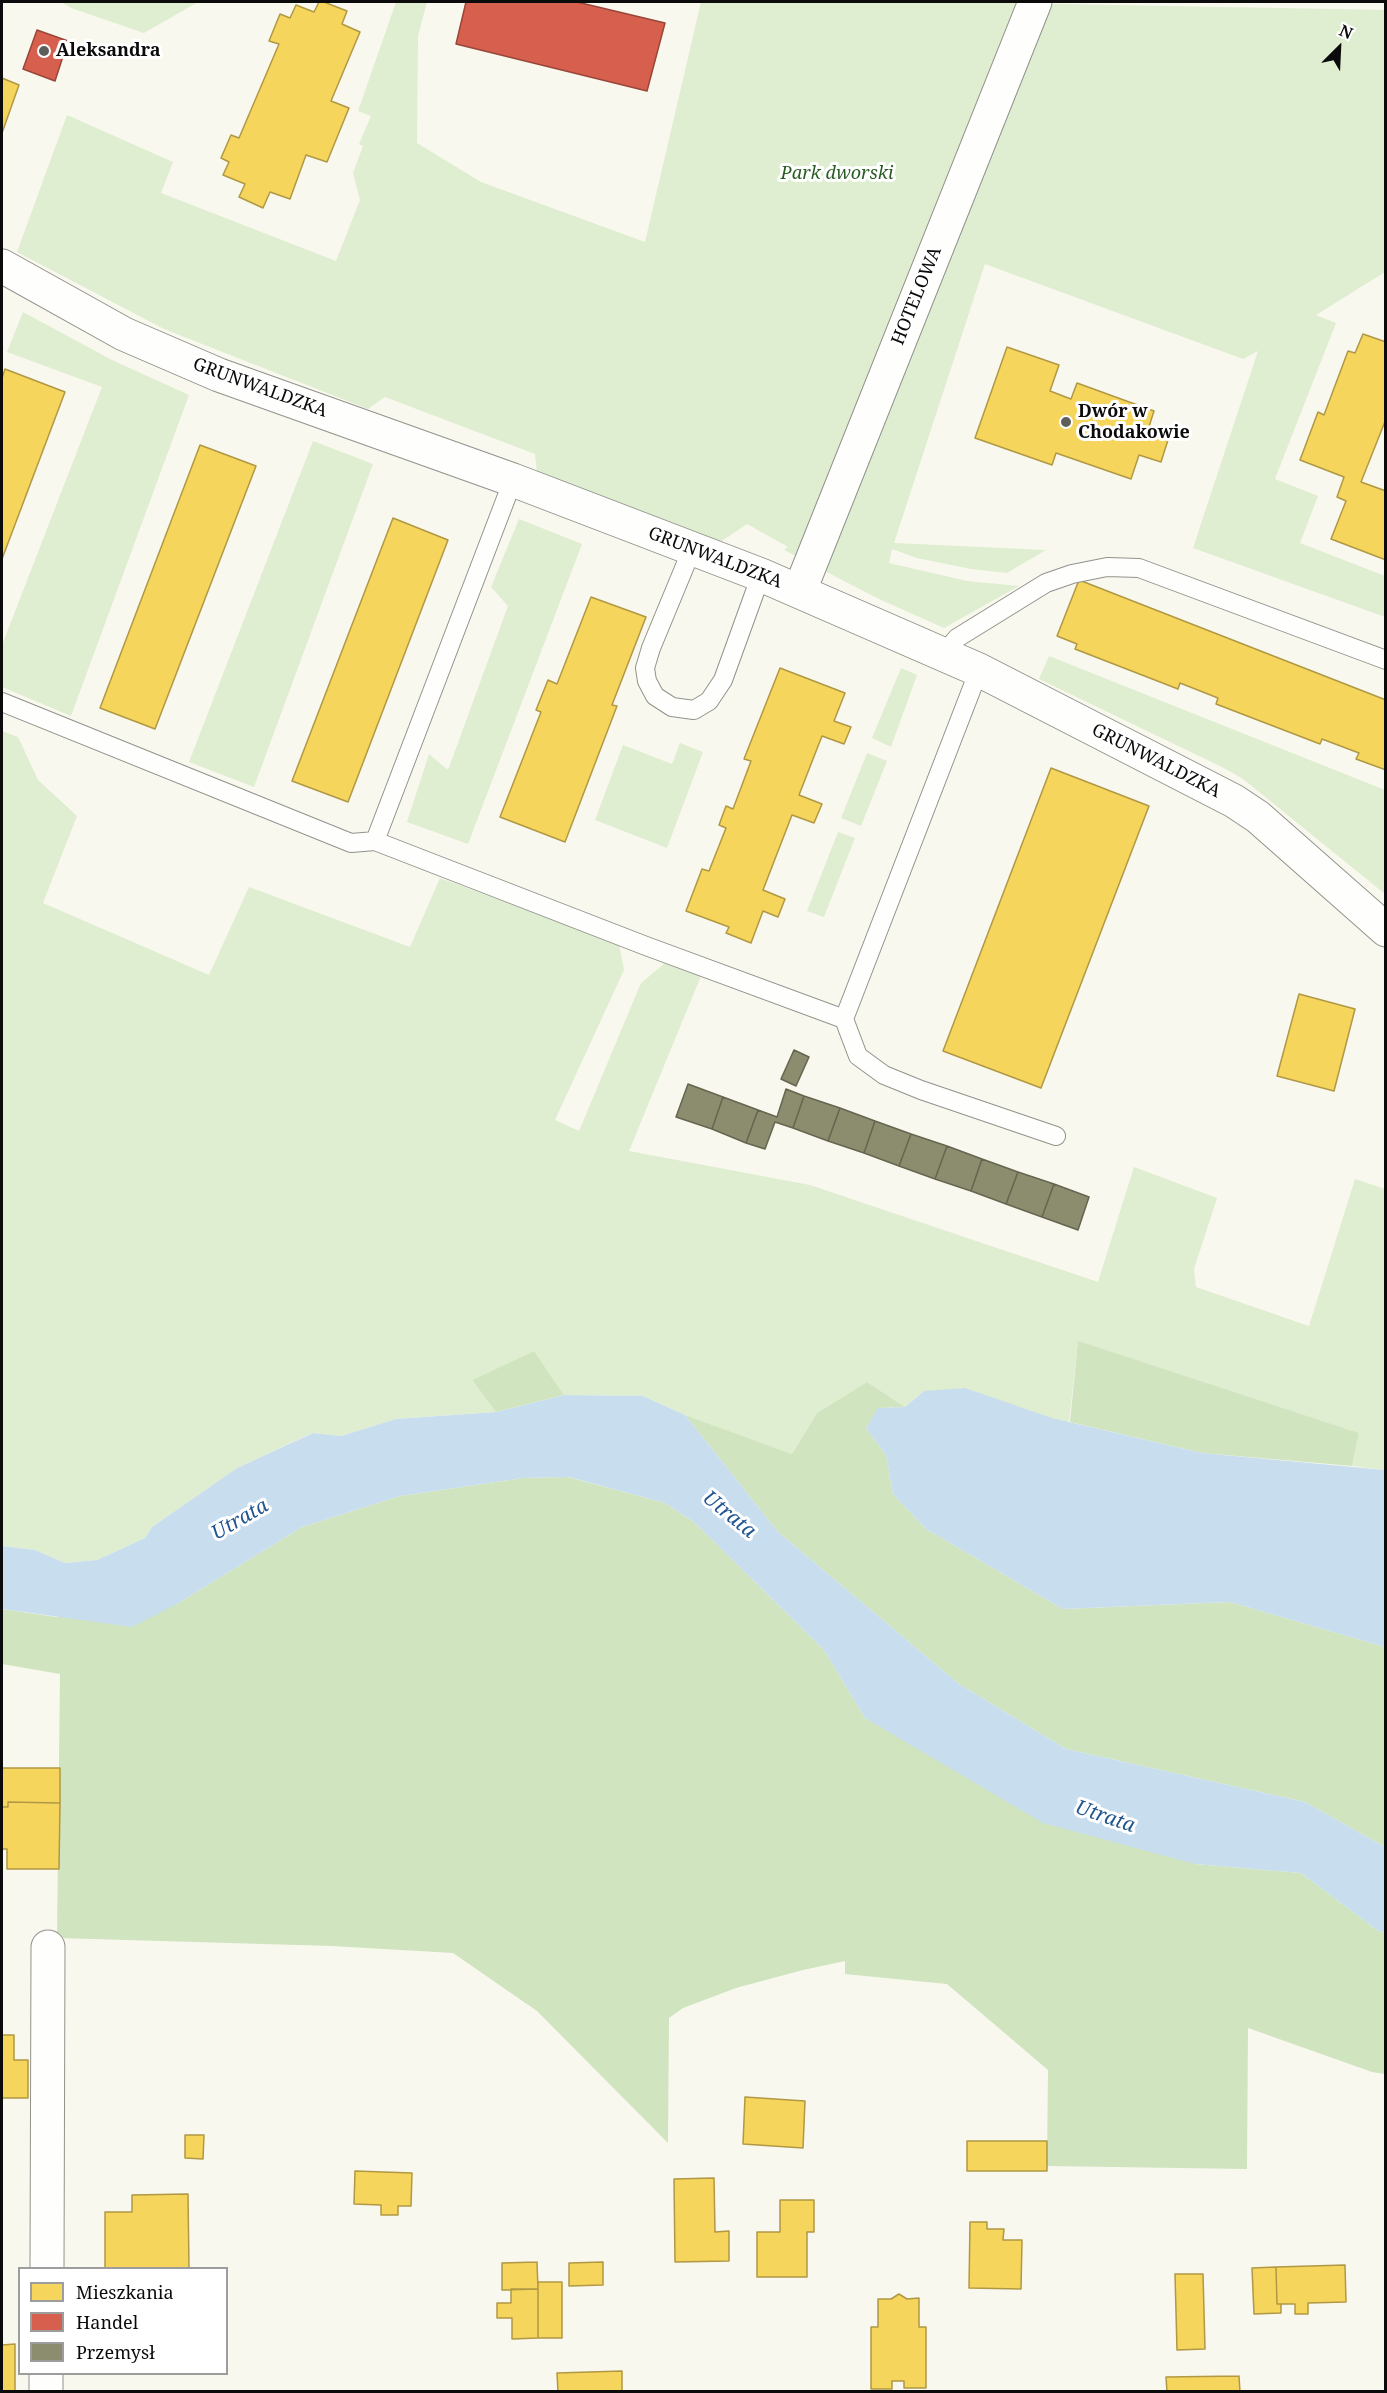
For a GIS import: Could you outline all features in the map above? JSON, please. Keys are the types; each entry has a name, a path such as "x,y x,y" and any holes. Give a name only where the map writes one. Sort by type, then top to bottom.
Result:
{"street":[{"name":"HOTELOWA","path":"800,590 1035,2"},
{"name":"GRUNWALDZKA","path":"2,266 124,334 219,375 513,480 800,590 979,670 1234,801 1258,817 1386,930"},
{"path":"47,2267 48,1947"},
{"path":"46,2375 46,2391"}],"lane":[{"path":"375,841 513,480"},
{"path":"692,549 645,668 647,681 655,696 672,707 694,710 710,701 723,680 761,575"},
{"path":"943,654 957,638 1046,583 1072,574 1107,567 1139,568 1386,660"},
{"path":"979,670 844,1019 858,1056 884,1075 1056,1136"},
{"path":"2,702 351,843 375,841 635,942 844,1019"}],"green space":[{"path":"61,2 198,2 144,33 71,8"},
{"name":"Park dworski","path":"396,2 427,2 418,36 417,143 481,182 645,242 701,2 951,2 1385,10 1385,272 1316,315 1336,323 1275,479 1318,496 1300,543 1385,576 1385,617 1193,548 1258,351 1243,359 985,264 894,543 1046,550 1007,573 971,569 917,558 892,549 889,563 967,581 1019,586 944,628 879,599 784,550 788,547 747,524 720,542 537,474 535,454 385,397 368,409 164,329 17,252 67,115 173,162 161,193 336,261 360,200 353,173 363,146 359,144 371,116 358,111"},
{"path":"23,312 112,360 189,395 71,716 2,687 2,645 102,387 7,352"},
{"path":"313,441 373,464 254,787 189,762"},
{"path":"519,519 582,544 468,844 407,822 429,754 448,770 508,606 491,587"},
{"path":"1049,656 1385,790 1385,894 1243,779 1039,679"},
{"path":"901,668 917,675 891,747 872,738"},
{"path":"2,731 18,737 38,780 77,816 43,903 209,975 249,887 410,947 440,878 619,944 624,970 555,1120 579,1131 641,983 665,963 701,976 629,1151 810,1185 1098,1282 1134,1167 1217,1198 1194,1269 1196,1287 1309,1326 1355,1179 1385,1189 1385,1470 1352,1466 1359,1433 1078,1342 1069,1422 924,1391 905,1407 867,1382 817,1413 792,1454 685,1415 643,1396 564,1395 534,1351 472,1380 496,1412 396,1419 341,1436 312,1433 237,1468 152,1527 145,1538 97,1560 65,1563 35,1550 2,1546"},
{"path":"680,743 703,752 667,848 595,820 623,745 672,764"},
{"path":"867,753 887,761 861,826 841,818"},
{"path":"838,832 855,838 824,917 807,911"},
{"path":"1078,1341 1359,1433 1352,1466 1202,1453 1070,1422"},
{"path":"534,1351 564,1395 496,1412 472,1380"},
{"path":"867,1382 905,1407 879,1408 866,1428 886,1455 893,1494 926,1529 1063,1609 1230,1602 1385,1647 1385,1847 1305,1802 1066,1749 959,1684 778,1532 685,1415 792,1454 817,1413"},
{"path":"568,1477 665,1503 695,1523 824,1650 865,1718 1195,1864 1301,1873 1377,1930 1385,1933 1385,2074 1372,2072 1248,2028 1247,2169 1047,2166 1048,2070 947,1984 845,1974 845,1961 736,1988 683,2008 669,2018 668,2143 537,2011 453,1953 332,1946 57,1938 60,1674 2,1664 2,1609 56,1617 177,1604 302,1527 400,1496 523,1478"}],"water":[{"path":"965,1388 1052,1418 1202,1453 1385,1470 1385,1647 1230,1602 1063,1609 926,1529 893,1494 886,1455 866,1428 878,1408 905,1407 924,1391"},
{"name":"Utrata","path":"564,1395 643,1396 685,1415 778,1532 959,1684 1066,1749 1305,1802 1385,1847 1385,1933 1377,1930 1301,1873 1195,1864 1043,1823 865,1718 824,1650 695,1523 665,1503 569,1477 523,1478 400,1496 302,1527 177,1604 132,1627 2,1609 2,1546 35,1550 65,1563 97,1560 145,1538 152,1527 237,1468 313,1433 341,1436 396,1419 496,1412"}],"building: Mieszkania":[{"path":"319,2 347,11 342,24 360,32 331,101 349,108 327,162 306,155 290,199 270,192 263,208 239,197 245,184 223,175 229,162 221,158 231,135 239,138 279,44 269,41 280,14 290,18 296,5 314,12"},
{"path":"2,78 19,85 2,133"},
{"path":"1363,334 1386,342 1386,419 1361,482 1386,491 1386,560 1331,539 1346,501 1337,497 1344,477 1300,460 1318,412 1324,415 1348,351 1355,353"},
{"name":"Dwór w Chodakowie","path":"1007,347 1059,365 1050,391 1071,399 1077,383 1154,411 1147,433 1168,440 1161,462 1139,455 1131,479 1056,453 1052,465 975,438"},
{"path":"5,369 65,392 2,559 2,378"},
{"path":"200,445 256,466 155,729 100,708"},
{"path":"393,518 448,540 348,802 292,781"},
{"path":"1079,580 1386,700 1386,770 1356,759 1359,753 1322,739 1320,744 1216,704 1218,698 1180,683 1178,689 1075,649 1077,644 1057,636"},
{"path":"591,597 646,617 612,705 617,706 565,842 500,817 541,712 536,710 548,680 557,684"},
{"path":"780,668 845,693 834,721 851,727 844,744 822,736 799,795 822,804 814,823 792,815 763,890 785,899 778,917 763,911 751,943 726,933 729,927 686,911 702,869 709,871 726,828 719,825 726,806 733,809 751,761 744,759"},
{"path":"1051,768 1149,806 1041,1088 943,1051"},
{"path":"1299,994 1355,1009 1334,1091 1277,1076"},
{"path":"2,1768 60,1768 60,1803 8,1802 8,1807 2,1807"},
{"path":"8,1802 60,1803 59,1869 7,1869 7,1849 2,1849 2,1807 8,1807"},
{"path":"2,2035 14,2035 14,2060 28,2060 28,2098 2,2098"},
{"path":"745,2097 805,2101 803,2148 743,2144"},
{"path":"185,2135 204,2135 203,2159 185,2158"},
{"path":"967,2141 1047,2141 1047,2171 967,2171"},
{"path":"355,2171 412,2173 411,2206 398,2206 398,2215 381,2215 381,2205 354,2204"},
{"path":"714,2178 715,2232 729,2231 729,2261 675,2262 674,2179"},
{"path":"188,2194 189,2267 105,2267 105,2212 132,2212 132,2195"},
{"path":"780,2200 814,2200 814,2232 807,2232 807,2277 757,2277 757,2232 780,2232"},
{"path":"970,2222 987,2222 987,2229 1004,2229 1003,2240 1022,2240 1021,2289 969,2288"},
{"path":"537,2262 538,2289 502,2290 502,2263"},
{"path":"603,2262 603,2285 569,2286 569,2263"},
{"path":"1345,2265 1346,2302 1308,2303 1308,2314 1295,2314 1295,2304 1277,2304 1276,2267"},
{"path":"1276,2267 1277,2304 1281,2304 1281,2313 1254,2314 1252,2268"},
{"path":"1175,2274 1203,2274 1205,2349 1177,2350"},
{"path":"538,2282 562,2282 562,2338 538,2338"},
{"path":"511,2289 538,2289 538,2338 512,2339 512,2318 497,2318 497,2303 511,2303"},
{"path":"899,2294 907,2299 919,2298 919,2327 926,2327 926,2388 904,2388 904,2381 892,2381 892,2389 871,2389 871,2327 878,2327 878,2299 891,2299"},
{"path":"15,2344 15,2392 2,2392 2,2345"},
{"path":"622,2371 622,2392 558,2392 557,2373"},
{"path":"1239,2376 1240,2392 1167,2392 1166,2377"}],"building: Handel":[{"path":"466,2 577,2 665,23 647,91 456,44"},
{"path":"37,30 68,41 55,81 23,69"}],"building: Przemysł":[{"path":"794,1050 809,1057 796,1086 781,1079"},
{"path":"688,1084 723,1097 712,1129 676,1117"},
{"path":"786,1089 804,1096 793,1128 775,1122 765,1149 746,1143 758,1110 777,1117"},
{"path":"804,1096 840,1108 828,1141 793,1128"},
{"path":"723,1097 758,1110 746,1143 712,1129"},
{"path":"840,1108 875,1121 864,1153 828,1141"},
{"path":"875,1121 911,1134 899,1166 864,1153"},
{"path":"911,1134 947,1146 935,1179 899,1166"},
{"path":"947,1146 982,1159 971,1191 935,1179"},
{"path":"982,1159 1018,1172 1006,1204 971,1191"},
{"path":"1018,1172 1054,1184 1042,1217 1006,1204"},
{"path":"1054,1184 1089,1197 1078,1230 1042,1217"}],"place":[{"name":"Aleksandra","path":"44,51"},
{"name":"Dwór w Chodakowie","path":"1066,422"}]}
